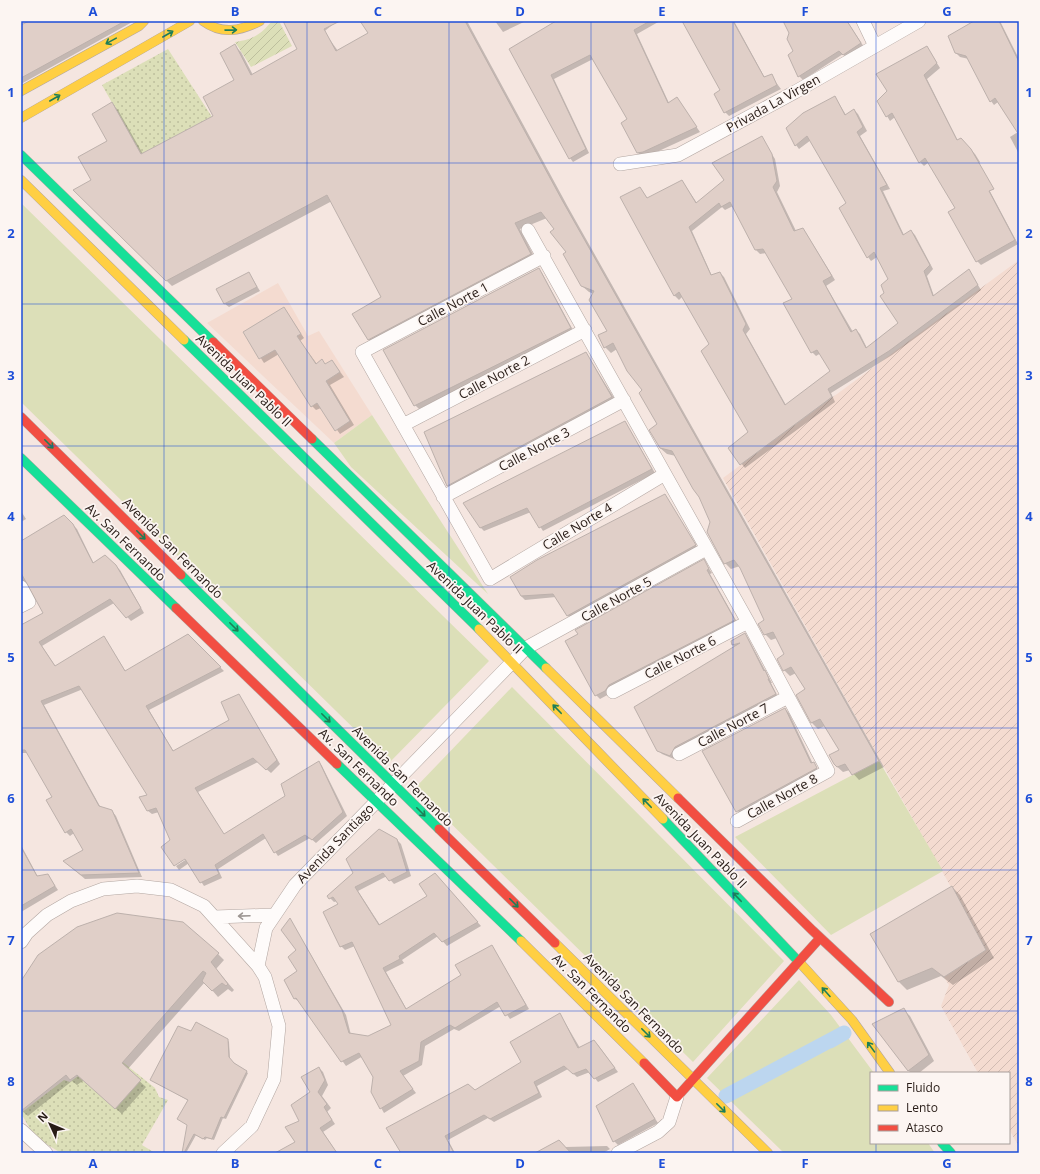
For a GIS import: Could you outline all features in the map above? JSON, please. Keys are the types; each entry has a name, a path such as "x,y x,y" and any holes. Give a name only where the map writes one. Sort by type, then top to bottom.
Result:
{"street":[{"path":"21,91 140,26 144,21"},
{"path":"21,118 190,21"},
{"path":"203,21 208,25 228,31 246,29 260,21"},
{"path":"863,21 876,46"},
{"name":"Privada La Virgen","path":"620,164 678,155 795,92 919,21"},
{"path":"21,155 526,648 820,938 889,1002"},
{"name":"Avenida Juan Pablo II","path":"21,180 513,662 799,962 852,1020 889,1072"},
{"path":"528,230 544,256 748,622 788,697"},
{"name":"Calle Norte 1","path":"404,425 362,352 544,256"},
{"name":"Calle Norte 2","path":"404,425 585,330"},
{"name":"Calle Norte 3","path":"443,497 624,400"},
{"name":"Avenida San Fernando","path":"21,417 768,1153"},
{"path":"404,425 443,497"},
{"name":"Av. San Fernando","path":"21,458 582,1000 677,1097"},
{"name":"Calle Norte 4","path":"443,497 490,579 665,474"},
{"name":"Calle Norte 5","path":"526,648 706,549"},
{"path":"21,587 29,602 21,606"},
{"name":"Calle Norte 6","path":"614,692 748,622"},
{"name":"Avenida Santiago","path":"258,966 266,928 273,915 295,885 526,648"},
{"name":"Calle Norte 7","path":"679,754 788,697"},
{"name":"Calle Norte 8","path":"737,821 828,771 788,697"},
{"path":"23,937 47,915 71,901 103,889 137,886 171,890 204,906 215,917 258,966 265,977 279,1026 274,1080 252,1126 223,1153"},
{"path":"215,917 273,915"},
{"path":"618,1153 658,1132 669,1122 677,1097 694,1080 820,938"},
{"path":"21,1130 46,1153"},
{"path":"943,1144 951,1153"}],"shaded area":[{"path":"1019,260 1019,1147 1010,1131 1010,1072 977,1072 941,1006 949,985 944,977 986,950 723,478"},
{"path":"278,283 308,336 319,331 372,415 334,443 207,323"}],"green space":[{"path":"272,21 279,21 292,46 251,67 235,42 256,36"},
{"path":"168,49 212,117 141,154 102,85"},
{"path":"21,203 489,661 389,763 21,402"},
{"path":"372,415 488,594 351,467 334,443"},
{"path":"512,687 784,961 693,1062 415,788"},
{"path":"879,761 943,871 831,935 735,837"},
{"path":"799,980 831,1015 873,1072 870,1072 870,1144 929,1144 935,1153 784,1153 707,1078"},
{"path":"110,1052 155,1088 159,1097 168,1100 142,1145 155,1153 61,1153 43,1142 30,1129 21,1113 64,1080 70,1082"}],"building":[{"path":"29,21 125,21 21,78 21,25"},
{"path":"283,21 340,21 324,29 336,51 368,33 360,21 465,21 562,200 879,761 852,775 845,764 837,767 834,764 829,755 839,750 820,719 811,723 796,695 805,689 791,667 783,671 777,659 784,654 773,632 764,635 758,624 764,620 740,568 734,560 724,564 707,532 710,522 699,497 672,451 660,448 649,430 657,424 639,393 642,390 627,371 613,343 604,348 598,335 607,331 589,300 594,291 581,286 563,254 566,252 550,232 554,229 541,212 515,223 531,254 368,340 352,314 381,297 327,195 166,281 73,190 91,180 78,157 107,141 92,114 112,102 141,154 213,116 203,97 234,80 220,53 235,44 251,75 297,49"},
{"path":"556,21 650,21 634,30 668,103 677,97 697,127 643,152 637,153 621,123 627,119 590,55 551,75 586,149 569,159 509,49"},
{"path":"682,21 733,21 764,77 772,74 777,85 724,113 714,94 720,90"},
{"path":"783,21 847,21 861,43 843,55 839,51 798,77 788,55 793,51 787,39 789,33"},
{"path":"974,21 999,21 1019,62 1019,135 995,98 990,102 966,56 955,53 948,36"},
{"path":"927,46 937,63 924,75 957,140 961,138 971,149 994,189 989,191 1015,240 976,262 948,212 955,208 925,158 919,163 892,113 886,117 877,101 887,91 876,74"},
{"path":"835,96 845,115 854,109 863,127 857,132 887,185 880,188 903,235 911,230 930,265 924,271 933,296 969,269 978,285 889,351 828,389 832,397 740,465 728,448 748,432 701,351 709,344 679,292 674,296 620,197 640,187 647,198 682,180 696,203 724,180 712,163 762,136 772,154 777,181 773,187 794,231 803,228 832,276 823,281 851,332 856,329 866,348 898,323 880,296 884,293 881,285 888,279 874,252 867,258 839,208 846,203 807,136 795,146 786,128 803,113","holes":["730,202 755,250 763,249 792,299 783,303 811,353 817,350 830,371 785,405 743,330 746,324 720,272 711,275 689,227 719,203 721,207"]},
{"path":"539,268 571,328 414,406 383,350"},
{"path":"249,272 257,287 224,304 216,289"},
{"path":"284,307 301,334 297,336 316,364 322,359 325,364 332,360 340,372 326,381 350,421 335,431 317,403 311,407 275,350 259,359 243,332"},
{"path":"586,352 612,397 447,486 424,432"},
{"path":"625,421 652,469 539,528 527,508 480,528 463,503"},
{"path":"665,494 696,545 567,616 553,594 521,596 510,577 537,560"},
{"path":"64,515 73,524 93,563 105,555 116,565 141,608 126,618 110,599 39,642 55,666 104,636 125,671 188,634 221,667 146,706 173,751 229,720 221,702 239,694 277,760 266,770 253,758 195,788 224,834 285,796 281,784 319,761 343,812 312,840 305,835 274,853 263,834 215,865 219,874 200,883 185,859 174,866 161,847 170,840 156,808 147,811 139,797 147,795 79,686 41,701 99,806 112,810 139,873 81,875 63,861 83,850 71,829 65,833 46,800 52,797 25,750 21,750 21,625 43,613 21,573 21,541"},
{"path":"704,559 709,569 707,570 735,620 609,685 605,691 595,696 565,641 578,634 575,630"},
{"path":"745,633 776,694 675,747 670,756 657,751 634,707 740,643 732,645 731,641"},
{"path":"785,708 811,763 814,762 817,768 736,812 702,751"},
{"path":"379,829 397,839 407,872 389,881 383,873 355,887 379,925 427,896 419,884 435,873 478,922 442,942 434,933 399,956 400,959 383,968 406,1009 461,975 455,965 492,945 526,1005 505,1016 497,1002 455,1028 450,1025 421,1042 419,1061 400,1071 413,1089 380,1109 371,1092 373,1077 359,1053 341,1062 296,998 294,999 284,980 297,971 288,957 296,950 281,930 290,918 342,1010 349,1033 368,1036 391,1025 352,942 340,947 323,912 338,904 333,897 329,899 327,896 353,873 346,859"},
{"path":"21,847 37,876 48,874 55,886 21,906"},
{"path":"952,886 986,950 944,977 932,968 898,982 870,934"},
{"path":"117,913 183,922 219,953 211,962 228,984 226,986 222,983 212,991 202,981 206,973 203,971 122,1063 141,1080 115,1109 77,1075 70,1080 66,1075 21,1111 21,981 38,955 77,927"},
{"path":"904,1008 929,1055 908,1071 872,1024"},
{"path":"560,1013 578,1048 594,1040 615,1068 594,1079 586,1069 573,1074 564,1066 534,1082 539,1093 490,1119 484,1115 445,1136 454,1153 401,1153 386,1128 468,1084 475,1090 521,1062 510,1042"},
{"path":"196,1022 228,1039 229,1057 234,1063 247,1071 224,1118 221,1117 212,1139 205,1137 203,1139 194,1134 184,1153 182,1153 187,1125 177,1119 188,1100 150,1080 178,1026 191,1031"},
{"path":"319,1067 325,1080 318,1092 327,1104 324,1107 332,1120 320,1128 337,1153 275,1153 295,1142 285,1127 299,1121 291,1105 310,1092 301,1077"},
{"path":"633,1083 655,1119 613,1142 596,1106"},
{"path":"559,1140 571,1153 535,1153"}],"waterway":[{"path":"726,1096 844,1033 830,1041"}],"traffic: fast":[{"path":"21,155 213,342"},
{"path":"184,340 479,629"},
{"path":"312,439 546,668"},
{"path":"21,458 176,608"},
{"path":"181,575 439,829"},
{"path":"337,764 521,941"},
{"path":"663,819 801,964"},
{"path":"943,1144 951,1153"}],"traffic: slow":[{"path":"21,91 139,26 144,21"},
{"path":"21,118 190,21"},
{"path":"203,21 224,30 238,29 260,21"},
{"path":"21,180 184,340"},
{"path":"479,629 663,819"},
{"path":"546,668 678,798"},
{"path":"521,941 644,1063"},
{"path":"555,943 768,1153"},
{"path":"801,964 852,1020 889,1072"}],"traffic: jam":[{"path":"213,342 312,439"},
{"path":"21,417 181,575"},
{"path":"176,608 337,764"},
{"path":"678,798 812,930 889,1002"},
{"path":"439,829 555,943"},
{"path":"644,1063 677,1097 820,938"}]}
